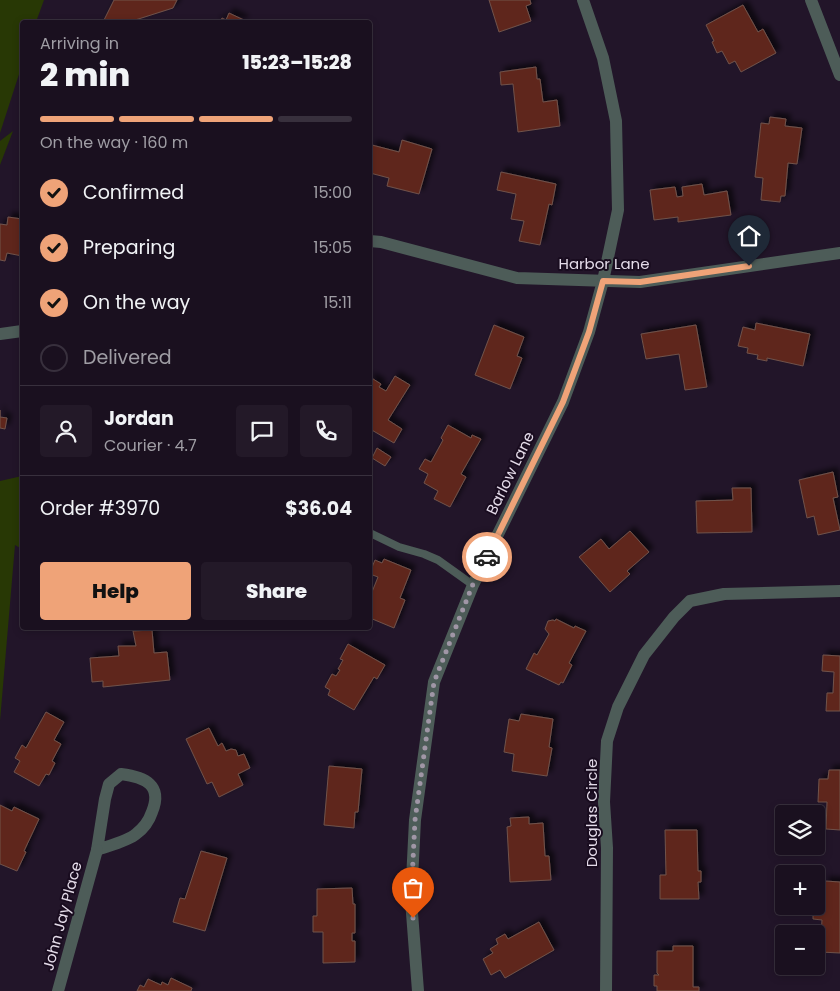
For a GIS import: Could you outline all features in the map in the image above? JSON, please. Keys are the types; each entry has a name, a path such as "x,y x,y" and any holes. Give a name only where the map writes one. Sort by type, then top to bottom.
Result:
{"street":[{"name":"Barlow Lane","path":"418,991 411,900 415,820 434,682 473,584 563,402 589,332 603,281 618,210 616,121 603,58 583,0"},
{"path":"811,0 840,75"},
{"name":"Harbor Lane","path":"372,241 517,278 640,282 840,253"},
{"path":"0,334 20,331"},
{"name":"Douglas Circle","path":"606,991 607,848 604,802 607,741 618,707 644,655 674,616 690,601 724,594 840,591"},
{"name":"John Jay Place","path":"58,991 97,850 109,784 121,774 136,776 146,780 155,791 156,802 148,823 135,836 97,850"}],"lane":[{"path":"372,534 399,547 438,560 473,584"}],"green space":[{"path":"0,0 44,0 37,20 20,20 20,71 0,133"},
{"path":"13,131 0,165 0,141"},
{"path":"20,476 20,548 15,545 0,721 0,481"}],"building":[{"path":"114,0 177,0 173,8 135,20 104,20"},
{"path":"489,0 530,0 531,4 526,6 531,21 499,32"},
{"path":"743,5 758,32 763,29 776,53 741,72 735,61 729,64 722,51 717,53 712,42 714,41 706,25"},
{"path":"229,13 244,20 226,20"},
{"path":"536,67 537,79 540,79 543,102 557,100 560,126 518,132 513,84 501,85 500,72"},
{"path":"770,117 786,119 785,126 802,128 797,164 788,163 785,196 781,196 780,202 761,200 763,178 755,177 761,123 769,124"},
{"path":"402,140 432,149 419,194 387,186 389,178 372,174 372,145 399,152"},
{"path":"501,172 556,184 552,205 549,204 540,245 519,241 524,221 511,219 516,194 497,190"},
{"path":"702,184 704,195 727,191 731,215 678,222 678,217 654,220 650,190 675,187 677,197 683,196 682,187"},
{"path":"8,217 20,219 20,256 7,253 5,261 0,260 0,224 7,225"},
{"path":"756,323 810,334 803,366 767,358 767,361 757,359 758,355 747,353 748,348 738,346 743,327 755,330"},
{"path":"494,325 524,337 517,356 522,358 510,389 475,375"},
{"path":"696,325 707,387 685,390 679,354 646,359 641,334"},
{"path":"395,376 410,385 388,420 402,429 394,443 372,430 372,378 381,384 379,387 386,391"},
{"path":"0,417 7,418 5,429 0,428"},
{"path":"448,425 471,438 472,435 481,439 461,474 466,477 450,507 434,499 438,491 424,483 428,474 419,469 425,459 431,462 443,440 441,438"},
{"path":"377,448 391,457 385,466 372,458"},
{"path":"833,472 838,497 833,498 840,530 818,535 814,516 807,518 799,480"},
{"path":"732,488 751,488 752,532 697,533 696,501 733,500"},
{"path":"630,531 649,552 627,571 630,574 610,592 579,557 601,539 609,549"},
{"path":"384,559 411,570 400,598 405,600 394,628 372,619 372,592 378,577 372,575 372,567 375,560 382,563"},
{"path":"556,619 574,628 575,626 586,631 569,663 572,665 563,683 561,682 559,685 526,669 534,653 537,655 549,634 545,629 548,621 555,621"},
{"path":"152,630 154,653 167,652 170,680 103,687 103,681 92,682 90,658 119,656 118,646 136,646 133,631"},
{"path":"348,644 385,665 377,679 374,677 354,710 328,695 330,690 325,687 332,674 336,676 340,670 338,669 343,660 340,659"},
{"path":"823,655 840,656 840,711 826,711 827,693 833,693 834,672 822,671"},
{"path":"46,712 64,722 54,740 61,744 52,761 55,763 49,775 46,774 39,786 14,772 20,761 15,758 22,745 26,748"},
{"path":"521,714 553,719 549,747 552,748 547,776 512,771 514,754 504,752 509,719 519,721"},
{"path":"209,728 218,746 222,743 226,751 236,750 238,756 244,754 250,768 238,774 243,785 219,797 212,782 207,784 186,739"},
{"path":"329,766 362,769 358,812 355,812 354,828 324,825"},
{"path":"829,770 840,770 840,830 826,829 827,802 818,802 819,779 828,779"},
{"path":"0,805 12,811 14,807 39,819 17,871 0,864"},
{"path":"529,817 529,824 543,823 545,856 549,856 551,880 510,882 507,827 511,826 510,818"},
{"path":"665,830 697,830 698,871 701,871 701,882 698,882 699,899 660,899 660,875 666,875"},
{"path":"201,851 227,858 205,931 173,922 180,898 185,899"},
{"path":"825,881 840,882 840,953 825,952 825,925 822,925 822,920 813,919 813,915 825,915"},
{"path":"352,888 353,904 355,904 355,933 352,933 352,941 355,941 355,962 323,963 323,932 313,932 313,916 317,916 317,889"},
{"path":"539,922 554,950 505,978 500,970 491,975 483,959 493,953 490,949 498,944 496,939 505,934 508,939"},
{"path":"673,946 693,946 693,987 699,987 699,991 657,991 657,986 654,986 654,975 659,975 657,973 657,951 673,951"},
{"path":"171,978 192,988 191,991 137,991 140,985 144,987 148,979 161,985 162,982 168,985"}],"way so far":[{"path":"413,918 411,900 415,820 434,682 473,584 487,557"}],"route":[{"path":"487,557 563,402 589,332 603,281 640,282 749,266"}]}
